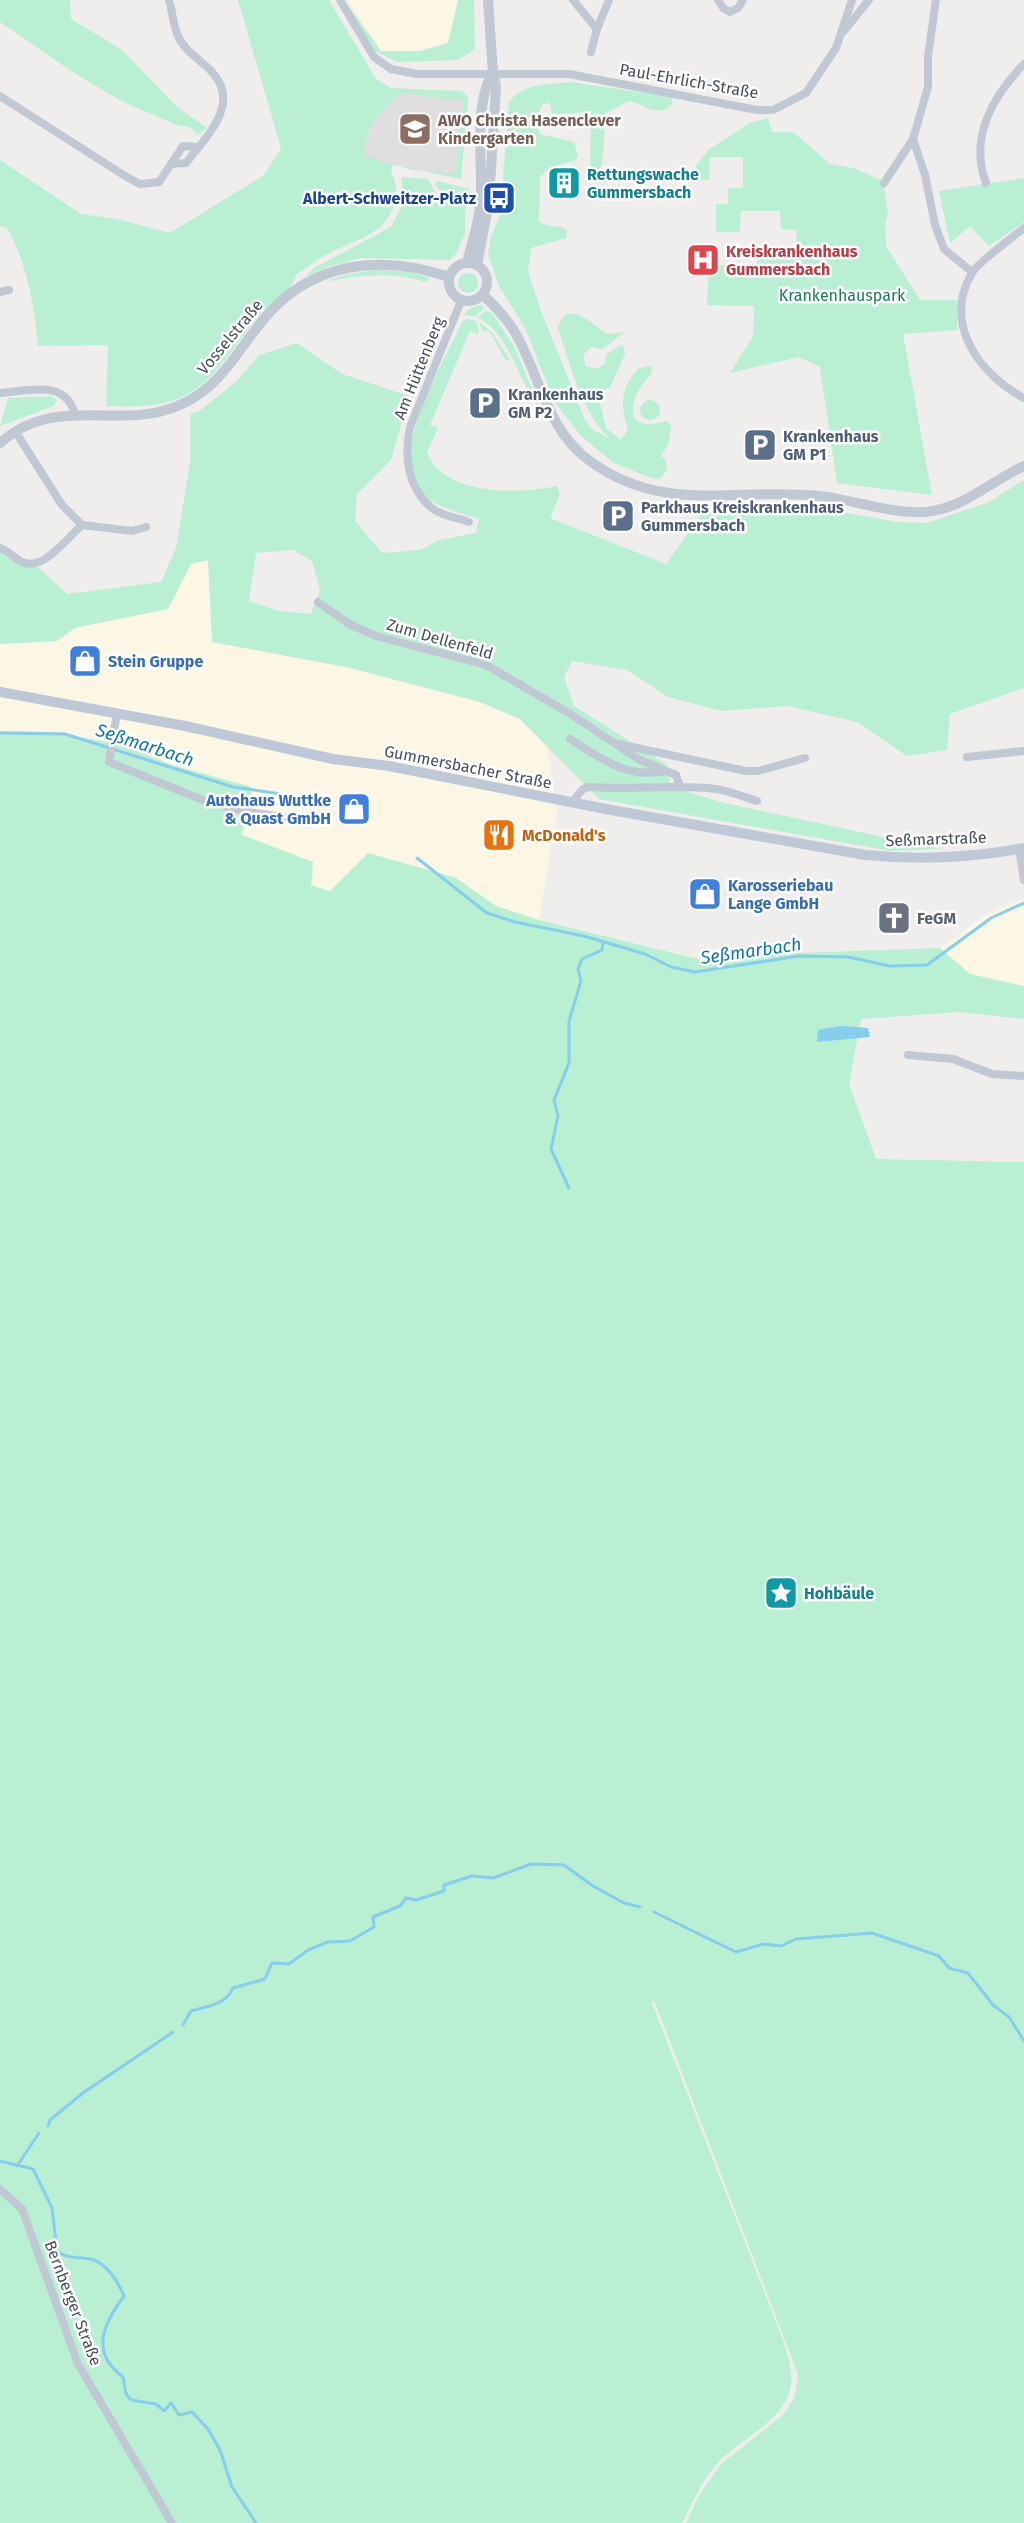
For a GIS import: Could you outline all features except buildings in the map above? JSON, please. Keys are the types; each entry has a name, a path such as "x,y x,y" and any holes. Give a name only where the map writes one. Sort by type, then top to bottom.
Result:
{"main road":[{"name":"Gummersbacher Straße","path":"0,692 117,713 333,759 389,766 814,847"},
{"name":"Seßmarstraße","path":"814,847 903,859 961,857 1022,848"}],"street":[{"path":"0,96 84,152 140,184 159,182 183,146 198,147 215,128 221,116 223,97 219,80 192,56 178,38 169,0"},
{"name":"Paul-Ehrlich-Straße","path":"340,0 374,57 391,69 417,74 569,74 729,106 773,110 806,93 836,48 843,32 869,0"},
{"path":"472,264 481,197 480,163 484,87 493,73 488,0"},
{"path":"573,0 597,30"},
{"path":"591,52 609,0"},
{"path":"718,0 723,8 730,12 738,8 743,0"},
{"name":"Paul-Ehrlich-Straße","path":"843,32 846,10 852,0"},
{"path":"884,183 913,139 928,87 928,56 936,0"},
{"path":"986,183 979,166 985,119 1004,85 1024,64"},
{"path":"913,139 925,175 935,225 944,249 972,272"},
{"path":"1024,228 972,272 965,292 963,315 963,329 970,351 990,374 1024,398"},
{"name":"Vosselstraße","path":"0,443 15,430 44,418 75,414 147,414 181,405 198,396 227,370 263,320 279,303 300,287 324,275 357,266 385,263 415,267 449,277"},
{"path":"472,264 484,271 487,280 483,295 473,302 461,301 450,291 449,277 457,267 472,264"},
{"path":"483,295 513,330 542,396 561,430 590,461 641,488 691,497 819,496 898,511 927,512 955,505 975,496 1024,466"},
{"name":"Am Hüttenberg","path":"461,301 410,427 406,448 413,484 434,510 469,522"},
{"path":"0,393 55,390 63,393 68,399 75,414"},
{"path":"15,430 62,505 82,525 132,531 146,527"},
{"path":"0,548 10,551 20,561 35,564 45,560 82,525"},
{"name":"Zum Dellenfeld","path":"318,602 349,624 376,636 486,665 569,713 614,743 679,777 680,787"},
{"path":"117,713 109,762 203,800 242,811 304,820"},
{"path":"570,739 627,772 665,771"},
{"name":"Zum Dellenfeld","path":"614,743 746,771 758,771 805,758"},
{"path":"966,757 1024,751"},
{"path":"572,802 583,789 588,787 658,789 680,787 718,790 757,801"},
{"path":"1022,848 1024,880"},
{"path":"908,1055 953,1059 992,1074 1024,1076"},
{"name":"Bernberger Straße","path":"0,2189 22,2209 78,2364 172,2523"}],"shaded area":[{"path":"347,0 458,0 458,4 448,43 420,51 381,51"},
{"name":"AWO Christa Hasenclever Kindergarten","path":"402,93 463,100 456,175 413,170 363,156 375,117"},
{"path":"208,559 212,642 346,667 480,702 520,719 547,746 557,811 539,920 496,906 456,878 369,853 330,891 311,885 313,862 242,835 252,787 172,765 120,744 50,732 0,731 0,644 57,641 75,628 167,609 191,564"},
{"path":"1024,898 1024,986 970,974 940,948 989,913"}],"green space":[{"path":"0,0 70,0 71,19 122,50 177,107 207,128 198,135 189,127 177,125 121,101 71,71 0,22"},
{"path":"238,0 329,0 376,79 391,88 462,91 468,97 461,179 421,171 455,174 463,101 402,93 380,113 368,135 364,156 402,167 393,165 391,171 396,195 385,222 370,234 327,254 296,275 291,286 266,307 215,372 200,386 184,396 163,403 106,406 108,345 38,346 32,300 25,270 7,228 0,226 0,160 81,214 117,219 170,233 264,175 281,148"},
{"path":"344,0 381,51 420,51 448,43 458,0 474,0 475,49 458,60 397,62 375,51"},
{"path":"571,82 671,97 673,103 657,111 629,101 606,113 602,164 599,171 590,172 591,112 557,114 552,113 550,103 543,104 538,114 539,134 574,142 578,156 574,161 550,167 540,177 539,221 545,225 567,230 566,238 531,248 528,271 541,311 585,420 593,430 609,438 591,414 572,372 558,328 562,318 568,314 574,314 581,316 608,334 625,332 602,349 592,347 583,355 586,366 596,369 605,364 606,355 621,345 624,347 625,354 610,387 601,391 600,403 606,428 621,440 628,429 623,404 625,389 639,368 651,366 652,371 636,396 633,413 639,422 645,424 667,421 671,425 669,443 661,456 666,460 667,470 661,478 654,479 614,463 581,436 554,401 525,328 499,286 488,254 491,236 500,215 509,102 529,88"},
{"name":"Krankenhauspark","path":"768,118 772,132 793,132 830,164 853,168 883,181 888,213 885,224 886,246 920,300 957,300 957,330 903,334 932,495 837,483 820,367 799,357 730,373 753,336 754,306 707,305 709,265 757,265 758,251 763,251 763,245 781,245 781,250 796,250 797,230 781,229 780,211 741,211 740,232 716,232 716,204 728,204 728,188 743,188 743,157 710,157 709,180 685,180 708,150 750,123"},
{"path":"402,177 428,179 440,201 444,197 435,184 437,181 470,189 465,212 465,234 455,255 449,260 361,258 327,267 303,278 314,268 391,227 401,208"},
{"path":"1024,178 1024,222 989,246 970,226 950,243 939,191"},
{"path":"376,270 410,272 430,278 426,282 400,276 375,275 324,282 347,274"},
{"path":"468,273 475,276 478,283 475,290 468,293 461,290 458,283 461,276"},
{"path":"481,305 485,307 476,316 464,315 471,308"},
{"path":"485,311 492,313 514,346 540,408 499,336 478,318"},
{"path":"467,319 476,321 479,331 478,334 470,331 430,425 438,428 427,452 436,467 465,485 484,489 504,491 557,486 560,494 550,518 666,564 705,509 836,511 897,522 927,523 989,502 1024,480 1024,688 950,714 947,750 907,756 857,722 788,706 722,711 668,697 627,670 572,661 564,677 574,706 666,764 671,787 724,803 940,849 891,851 599,799 520,719 480,702 346,667 212,642 208,560 191,564 168,609 75,628 57,641 0,644 0,552 20,564 38,567 67,594 161,582 176,548 190,463 190,414 201,410 238,380 259,355 297,343 342,374 409,396 391,460 357,494 355,521 382,553 420,550 439,540 476,533 479,519 432,501 417,485 411,464 412,440 420,414 430,387 462,321","holes":["293,550 312,561 320,590 311,614 279,611 249,601 256,553"]},
{"path":"479,321 493,334 510,360 506,361 490,332 482,330"},
{"path":"52,396 57,400 54,406 0,426 8,398"},
{"path":"650,400 657,403 660,410 657,417 650,420 643,417 640,410 643,403"},
{"path":"0,731 50,732 120,744 172,765 252,787 242,835 313,862 311,885 330,891 368,853 456,878 496,906 539,920 710,962 751,951 799,953 940,948 970,974 1024,986 1024,1019 959,1012 861,1019 849,1084 876,1159 1024,1162 1024,2523 686,2523 698,2497 721,2464 783,2415 795,2397 798,2374 654,2000 652,2003 783,2340 791,2372 791,2387 778,2412 721,2459 709,2473 682,2523 0,2523"}],"water":[{"path":"841,1026 868,1028 870,1037 817,1042 818,1030"}],"waterway":[{"name":"Seßmarbach","path":"0,733 65,734 233,787 281,794"},
{"name":"Seßmarbach","path":"417,858 487,913 515,922 584,936 645,954 671,967 695,972 799,956 848,957 890,966 927,965 991,918 1024,903"},
{"path":"569,1188 551,1149 558,1116 554,1100 569,1063 569,1021 581,981 578,969 582,959 602,950 603,942"},
{"path":"183,2025 191,2011 221,2001 230,1994 233,1988 265,1979 272,1963 289,1964 308,1950 328,1942 350,1941 374,1927 373,1917 400,1906 406,1898 416,1900 444,1891 444,1885 472,1876 493,1878 531,1864 564,1865 593,1886 624,1903 640,1907"},
{"path":"654,1912 736,1952 764,1944 781,1946 796,1939 872,1933 939,1956 949,1968 968,1973 993,2005 1009,2017 1024,2041"},
{"path":"48,2126 50,2120 83,2093 173,2032"},
{"path":"17,2166 39,2133"},
{"path":"0,2161 33,2169 52,2208 57,2251 66,2256 94,2260 108,2270 119,2285 124,2296 106,2327 103,2348 112,2367 123,2377 126,2394 131,2400 156,2404 164,2411 171,2403 179,2415 192,2412 208,2429 220,2450 232,2487 256,2523"}],"place":[{"name":"AWO Christa Hasenclever Kindergarten","path":"415,129"},
{"name":"Rettungswache Gummersbach","path":"564,183"},
{"name":"Albert-Schweitzer-Platz","path":"499,198"},
{"name":"Kreiskrankenhaus Gummersbach","path":"703,260"},
{"name":"Krankenhaus GM P2","path":"485,403"},
{"name":"Krankenhaus GM P1","path":"760,445"},
{"name":"Parkhaus Kreiskrankenhaus Gummersbach","path":"618,516"},
{"name":"Stein Gruppe","path":"85,661"},
{"name":"Autohaus Wuttke & Quast GmbH","path":"354,809"},
{"name":"McDonald's","path":"499,835"},
{"name":"Karosseriebau Lange GmbH","path":"705,894"},
{"name":"FeGM","path":"894,918"},
{"name":"Hohbäule","path":"781,1593"}]}
